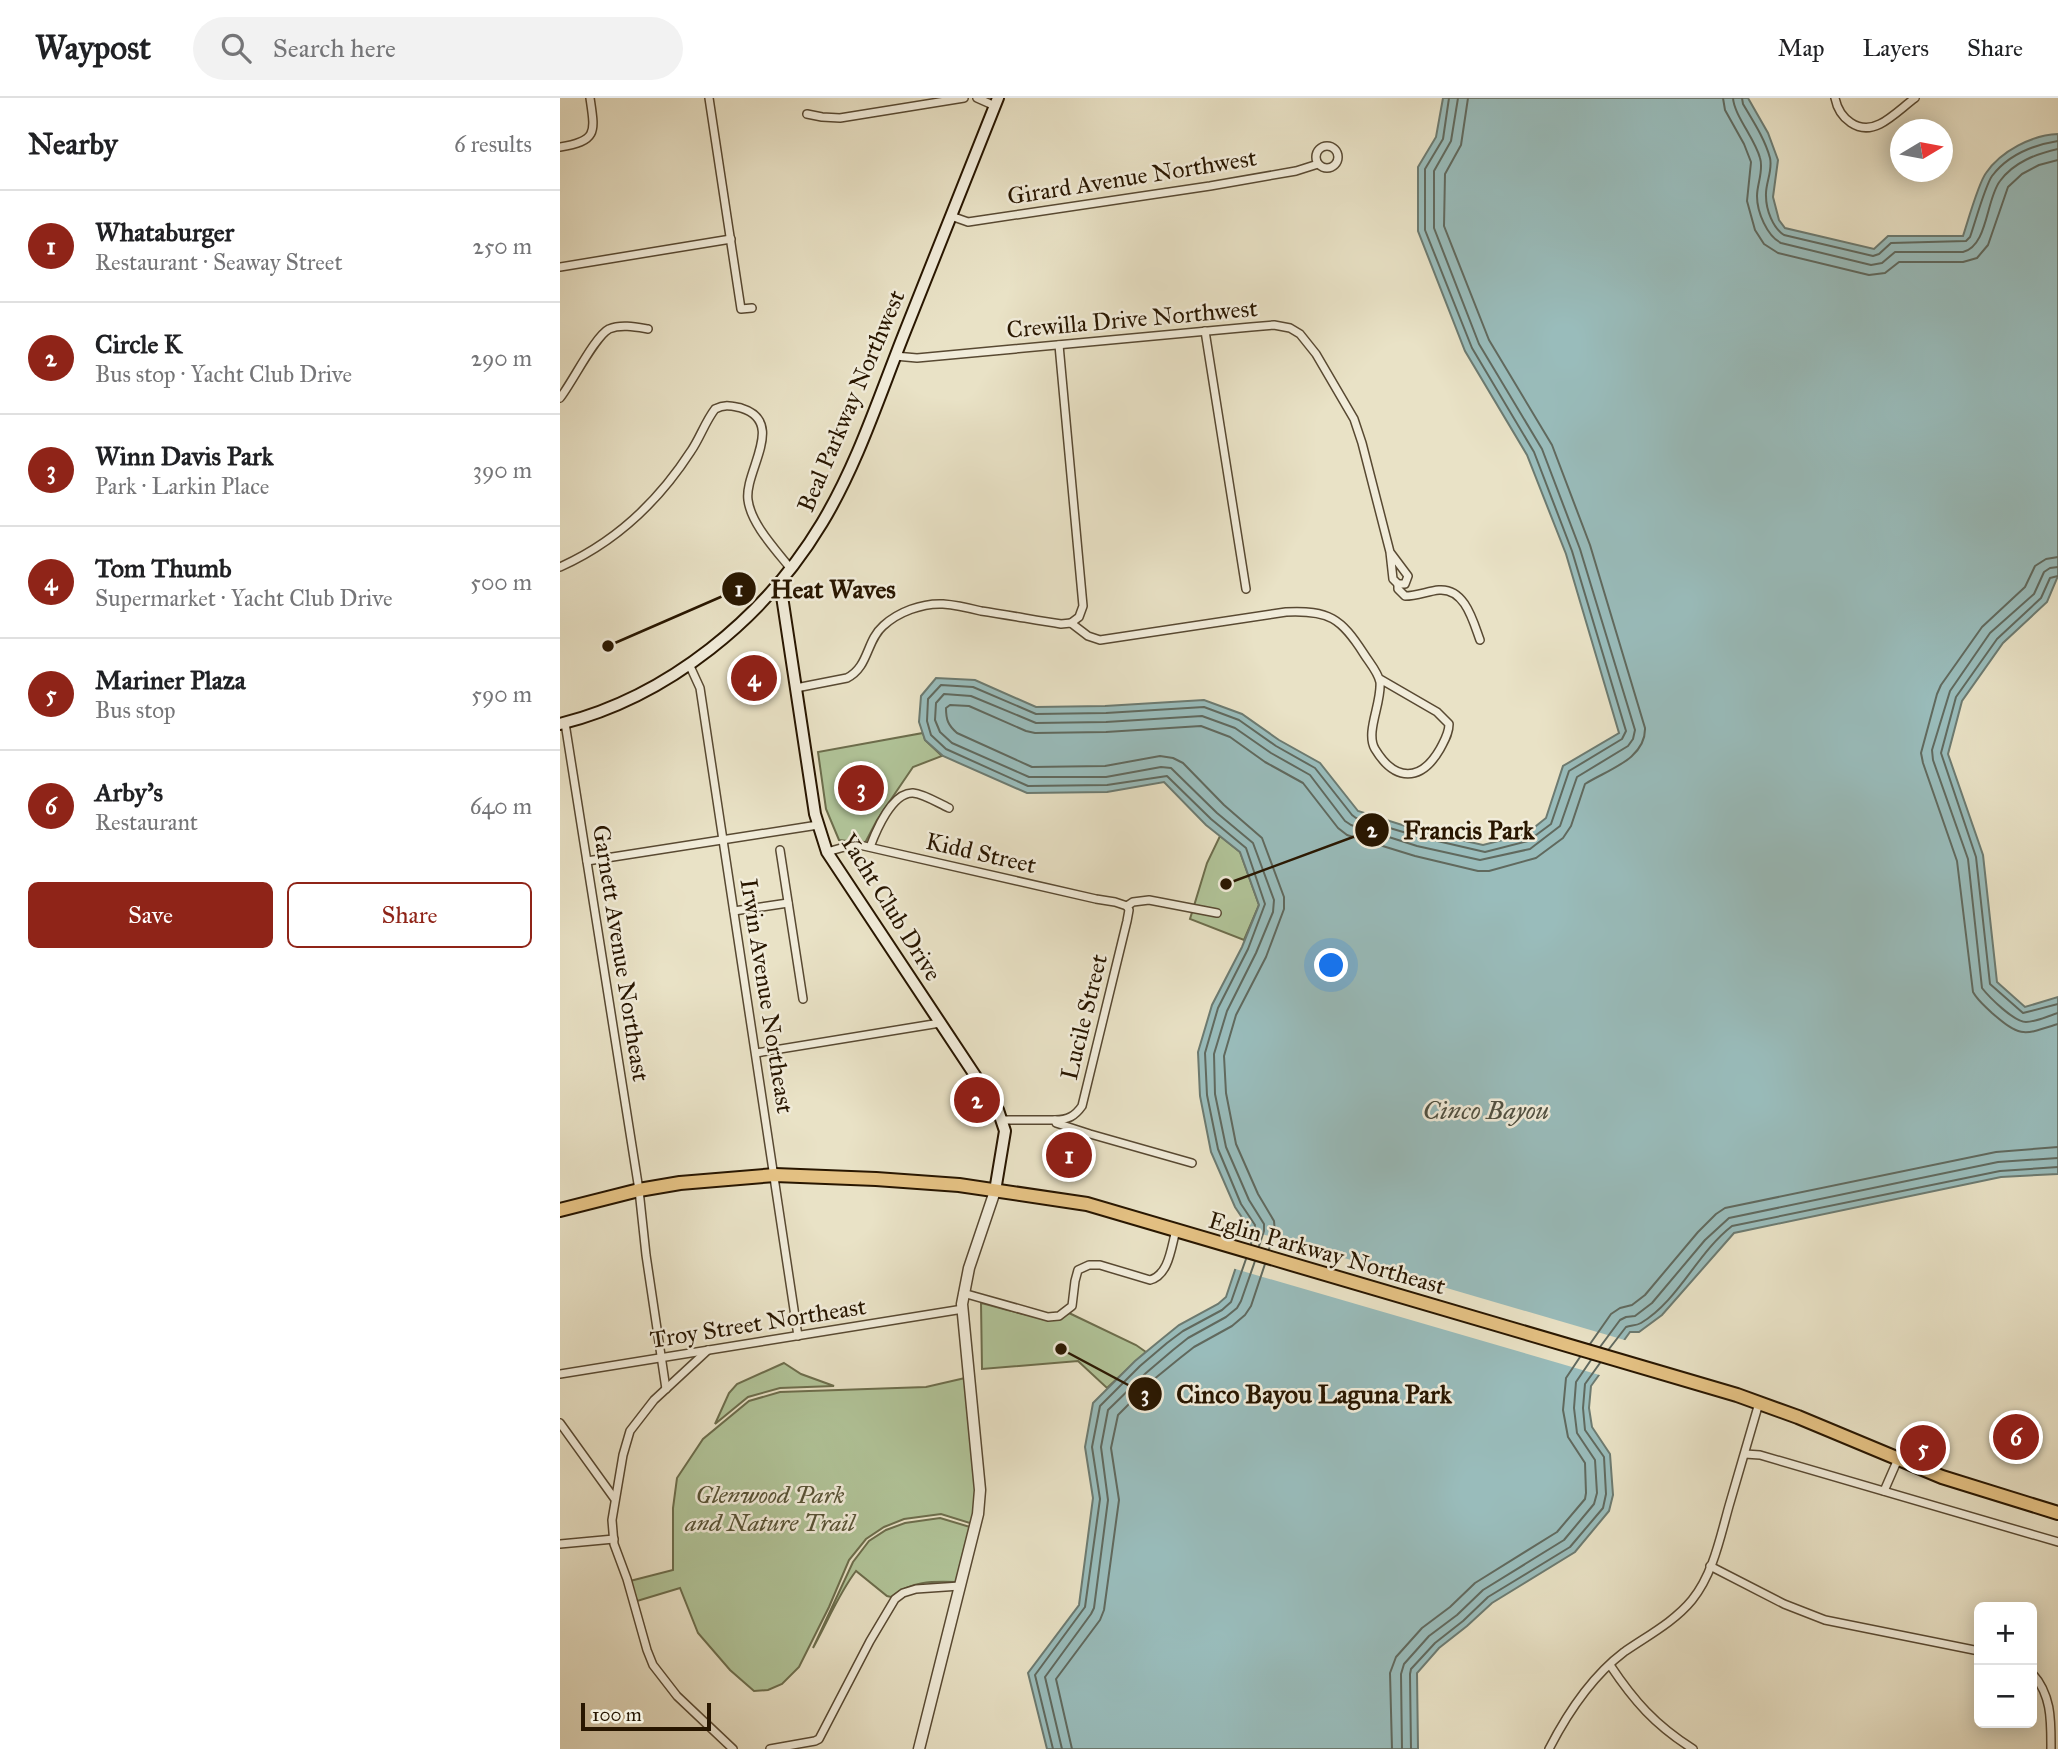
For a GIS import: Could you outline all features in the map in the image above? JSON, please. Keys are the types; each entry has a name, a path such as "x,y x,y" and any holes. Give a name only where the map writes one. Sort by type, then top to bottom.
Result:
{"highway":[{"name":"Eglin Parkway Northeast","path":"560,1210 639,1190 696,1181 775,1175 959,1185 1087,1204 1759,1403 1974,1488 2058,1513"}],"main road":[{"name":"Beal Parkway Northwest","path":"563,724 631,697 689,664 738,625 791,569 839,493 996,102"},
{"name":"Yacht Club Drive","path":"780,583 818,825 827,852 998,1110 1002,1120"},
{"path":"995,1191 1005,1131 1002,1120"}],"street":[{"path":"560,147 581,143 591,133 593,121 590,98"},
{"path":"709,98 741,309 752,307"},
{"path":"807,114 840,118 964,98"},
{"path":"977,98 996,102"},
{"path":"1835,98 1837,108 1845,120 1868,127 1878,125 1915,98"},
{"name":"Girard Avenue Northwest","path":"951,216 968,222 1210,186 1296,171 1318,164"},
{"path":"560,267 731,239"},
{"name":"Crewilla Drive Northwest","path":"895,356 917,358 1274,325 1290,328 1306,340 1354,419 1390,552 1393,579 1398,584 1405,584 1408,576 1390,552"},
{"path":"560,398 598,338 609,329 634,327 648,330"},
{"path":"1205,331 1246,589"},
{"path":"796,688 854,675 861,667 874,636 882,627 897,615 922,606 943,604 1061,624 1071,623 1079,617 1083,606 1059,345"},
{"path":"560,567 612,537 641,514 676,474 715,409 727,405 750,412 762,427 763,440 748,486 750,509 791,569"},
{"path":"1398,584 1398,589 1405,596 1446,590 1459,597 1469,612 1480,640"},
{"path":"1071,623 1088,636 1100,640 1286,612 1312,611 1325,614 1341,624 1380,679 1437,712 1449,724 1449,732 1436,756 1418,773 1402,773 1379,756 1372,745 1380,679"},
{"name":"Irwin Avenue Northeast","path":"689,664 700,688 798,1336"},
{"name":"Garnett Avenue Northeast","path":"563,724 639,1190 666,1389"},
{"path":"870,847 885,815 908,793 919,794 949,808"},
{"path":"587,862 818,825"},
{"name":"Kidd Street","path":"827,852 855,844 1127,906 1133,902 1149,900 1217,913"},
{"path":"780,850 803,999"},
{"path":"734,911 788,903"},
{"name":"Lucile Street","path":"1055,1120 1076,1115 1082,1106 1127,921 1127,906"},
{"path":"756,1053 940,1023"},
{"path":"1002,1120 1055,1120 1056,1123 1090,1134 1192,1163"},
{"path":"919,1749 977,1521 980,1490 963,1293 995,1191"},
{"path":"963,1293 1048,1317 1059,1315 1072,1306 1078,1270 1089,1265 1100,1265 1150,1280 1158,1278 1164,1272 1176,1230"},
{"name":"Troy Street Northeast","path":"560,1374 963,1309"},
{"path":"708,1350 654,1400 630,1431 614,1499 612,1520 614,1539 653,1665 677,1696 733,1749"},
{"path":"1549,1749 1588,1686 1610,1665 1689,1604 1705,1580 1759,1403"},
{"path":"560,1423 614,1499"},
{"path":"1745,1454 1760,1455 2058,1542"},
{"path":"1884,1491 1898,1460"},
{"path":"560,1544 614,1539"},
{"path":"1710,1566 1784,1604 1825,1620 1974,1650"},
{"path":"770,1749 819,1738 870,1642 895,1599 902,1593 916,1589 961,1586"},
{"path":"1610,1665 1629,1694 1649,1716 1693,1749"},
{"path":"2037,1679 2048,1700 2051,1749"}],"green space":[{"path":"923,733 925,740 942,756 913,767 877,820 865,843 839,840 826,809 818,752"},
{"path":"1220,836 1240,852 1259,905 1244,940 1190,919 1207,863"},
{"path":"981,1303 1038,1316 1061,1316 1069,1313 1146,1352 1107,1388 1078,1361 982,1369"},
{"path":"784,1363 801,1374 834,1386 780,1388 748,1397 715,1424 729,1393 737,1384"},
{"name":"Glenwood Park and Nature Trail","path":"965,1378 977,1501 973,1524 941,1514 904,1519 884,1527 866,1539 849,1560 799,1667 782,1684 768,1690 754,1691 730,1670 698,1633 680,1588 637,1601 630,1581 673,1570 673,1508 677,1478 703,1439 749,1401 780,1392 926,1387"},
{"path":"940,1518 970,1527 956,1582 914,1585 891,1597 856,1571 813,1648 853,1562 869,1541 886,1530 905,1523"}],"water":[{"name":"Cinco Bayou","path":"1443,98 1748,98 1768,133 1778,160 1773,197 1779,220 1785,228 1874,249 1888,236 1963,236 1980,185 1992,165 2009,151 2028,141 2058,134 2058,576 2047,602 2003,643 1962,701 1948,754 1983,855 1997,982 2025,1007 2058,997 2058,1174 2001,1177 1734,1233 1662,1315 1639,1332 1630,1332 1591,1386 1589,1408 1592,1427 1610,1454 1613,1495 1609,1511 1575,1552 1492,1603 1439,1648 1417,1673 1418,1749 1047,1749 1028,1673 1079,1605 1093,1498 1085,1447 1093,1403 1135,1361 1179,1325 1226,1297 1249,1228 1235,1207 1211,1152 1200,1096 1198,1052 1212,1005 1242,947 1259,905 1240,852 1206,825 1164,782 1107,792 1027,793 943,756 925,740 919,722 921,696 936,678 975,680 1036,707 1204,700 1242,714 1279,740 1320,763 1358,811 1421,831 1483,845 1526,834 1546,818 1563,766 1619,733 1566,554 1527,455 1465,351 1418,231 1418,167 1436,137"}],"pier":[{"path":"1245,1229 1628,1341 1603,1376 1232,1268"}],"place":[{"name":"Heat Waves","path":"608,646"},
{"name":"Tom Thumb","path":"754,678"},
{"name":"Winn Davis Park","path":"861,788"},
{"name":"Francis Park","path":"1226,884"},
{"name":"Circle K","path":"977,1100"},
{"name":"Whataburger","path":"1069,1155"},
{"name":"Cinco Bayou Laguna Park","path":"1061,1349"},
{"name":"Arby's","path":"2016,1437"},
{"name":"Mariner Plaza","path":"1923,1448"}]}
